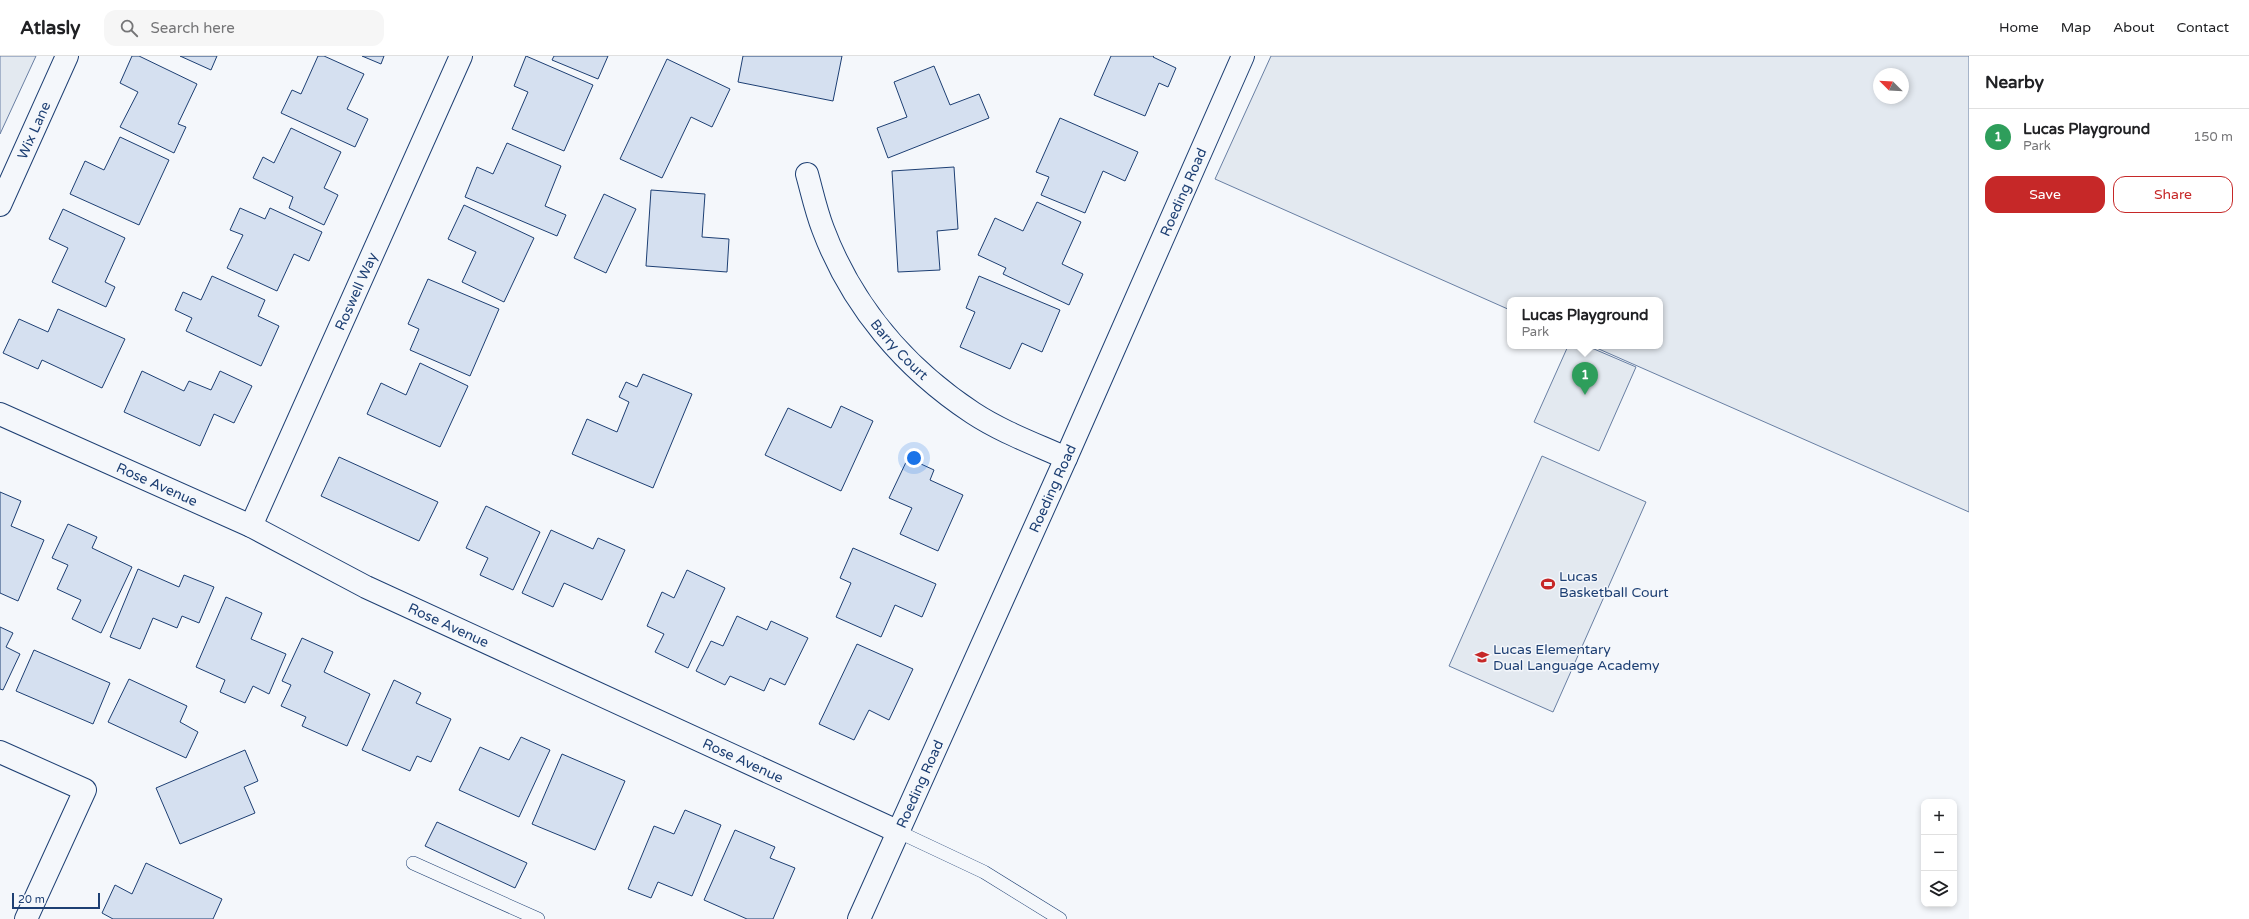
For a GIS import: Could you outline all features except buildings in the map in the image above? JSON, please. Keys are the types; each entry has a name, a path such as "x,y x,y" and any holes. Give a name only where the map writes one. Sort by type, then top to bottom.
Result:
{"street":[{"name":"Wix Lane","path":"0,205 67,56"},
{"name":"Roswell Way","path":"251,526 461,56"},
{"name":"Roeding Road","path":"859,919 1066,458 1243,56"},
{"name":"Barry Court","path":"807,174 823,229 843,274 873,322 901,355 929,381 974,414 1008,432 1066,458"},
{"name":"Rose Avenue","path":"0,414 251,526 366,588 899,832"},
{"path":"0,752 85,790 26,919"}],"lane":[{"path":"899,832 984,872 1060,919"},
{"path":"413,863 538,919"}],"shaded area":[{"path":"0,56 36,56 0,134"},
{"path":"1271,56 1969,56 1969,512 1599,349 1663,349 1663,297 1507,297 1507,309 1215,179"},
{"path":"1567,349 1594,349 1636,367 1599,451 1534,422"},
{"name":"Lucas Basketball Court","path":"1542,456 1646,502 1553,712 1449,666"}],"place":[{"name":"Lucas Playground","path":"1585,395"},
{"name":"Lucas Basketball Court","path":"1548,584"},
{"name":"Lucas Elementary Dual Language Academy","path":"1482,657"}]}
